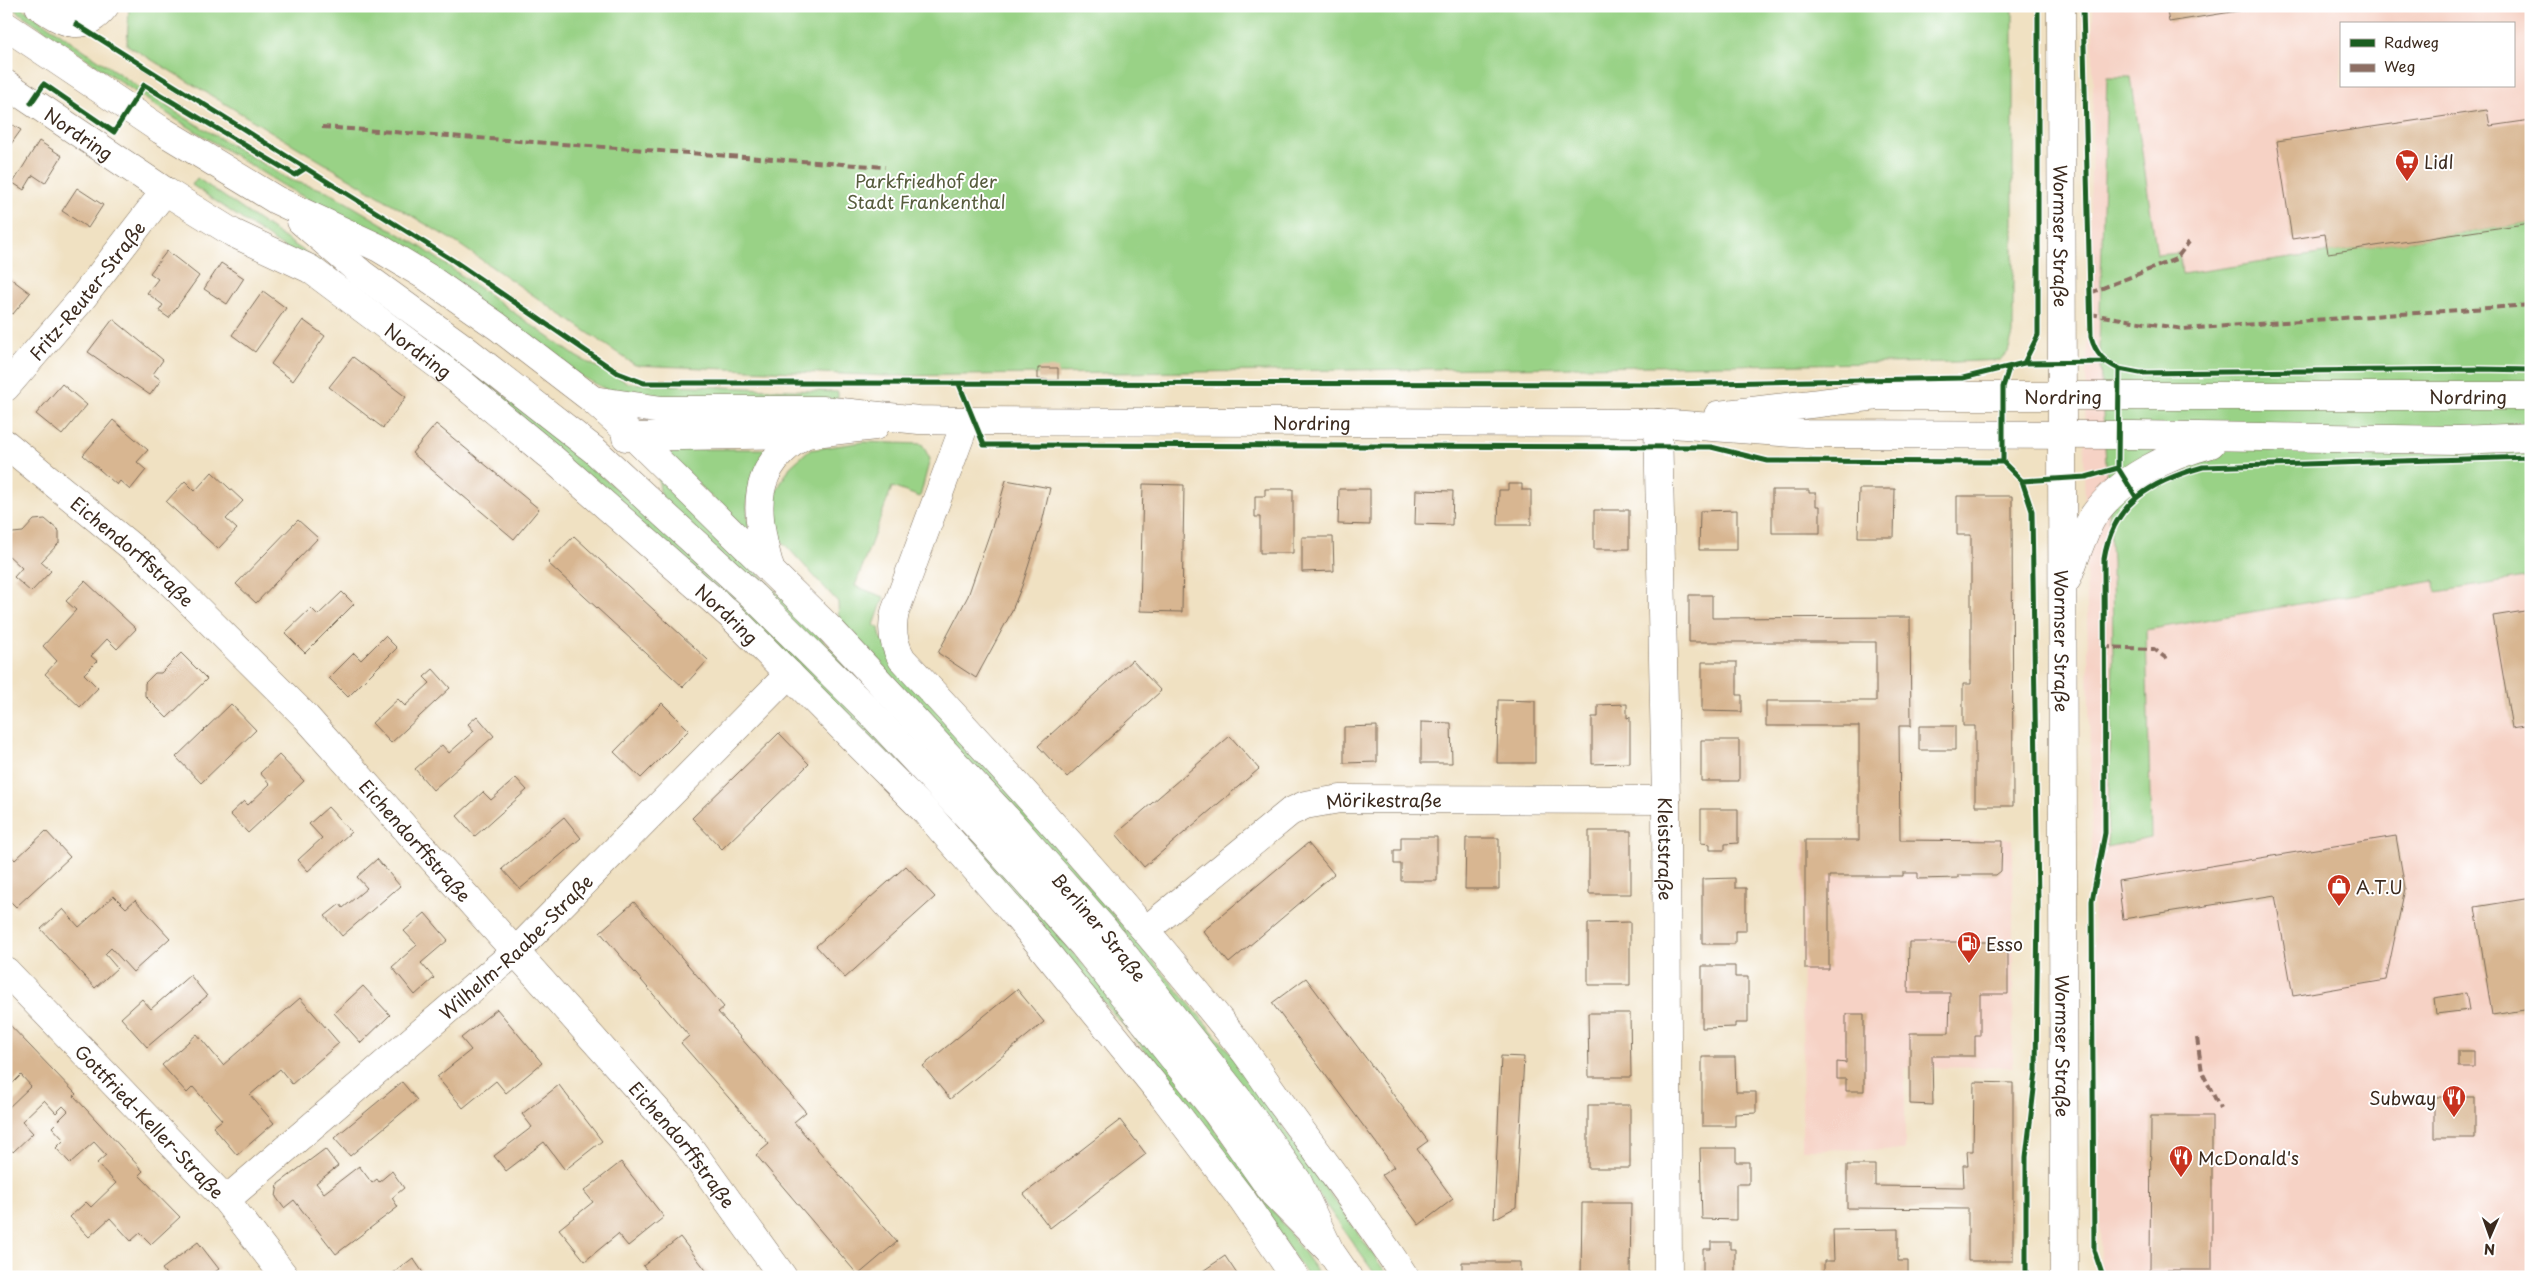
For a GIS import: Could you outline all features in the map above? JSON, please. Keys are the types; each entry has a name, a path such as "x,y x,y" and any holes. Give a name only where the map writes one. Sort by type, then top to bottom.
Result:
{"main road":[{"path":"39,6 57,19 72,24 99,13"},
{"name":"Wormser Straße","path":"2061,6 2064,1277"},
{"name":"Nordring","path":"6,26 161,130 276,200 379,248 427,277 497,326 593,400 635,438 771,569 831,630"},
{"name":"Nordring","path":"6,84 165,191 233,233 310,270 458,380 683,571 789,674"},
{"name":"Fritz-Reuter-Straße","path":"6,387 80,301 165,191"},
{"name":"Nordring","path":"276,200 362,274 461,346 564,426 746,589 829,671"},
{"name":"Nordring","path":"1658,423 1878,396 2531,396"},
{"name":"Nordring","path":"593,400 653,410 822,410 919,420 966,421 1658,423 1806,434 2062,434 2458,440 2531,437"},
{"name":"Nordring","path":"564,426 599,436 635,438 806,434 919,420"},
{"name":"Berliner Straße","path":"966,421 892,622 895,647 902,659 1016,782 1146,930 1244,1050 1284,1107 1339,1179 1405,1277"},
{"name":"Kleiststraße","path":"1658,423 1666,800 1668,1277"},
{"path":"771,569 760,532 758,494 770,464 789,444 806,434"},
{"path":"2062,592 2093,515 2119,490 2140,474 2162,461 2192,449 2234,438"},
{"name":"Eichendorffstraße","path":"6,444 150,562 299,710 687,1144 783,1277"},
{"name":"Berliner Straße","path":"831,630 1006,818 1103,928 1159,996 1242,1104 1297,1180 1330,1251 1348,1277"},
{"name":"Berliner Straße","path":"829,671 986,836 1083,946 1218,1114 1274,1194 1330,1251"},
{"path":"789,674 925,811 1019,919 1164,1096 1243,1201 1295,1277"},
{"name":"Wilhelm-Raabe-Straße","path":"226,1200 516,952 789,674"},
{"name":"Mörikestraße","path":"1146,930 1276,822 1290,812 1313,803 1340,798 1666,800"},
{"name":"Gottfried-Keller-Straße","path":"6,971 226,1200 285,1277"}],"shaded area":[{"path":"2093,6 2531,6 2531,1277 2101,1277 2084,467 2093,91"},
{"path":"2013,839 2013,1067 1905,1068 1905,1150 1802,1149 1803,840"}],"green space":[{"path":"9,6 19,6 174,111 290,180 327,191 421,247 577,357 629,383 838,392 838,408 654,400 609,391 567,369 414,258 284,186 171,116"},
{"name":"Parkfriedhof der Stadt Frankenthal","path":"129,6 2013,6 2013,334 2008,352 2001,360 1956,362 888,376 635,365 457,243 127,45"},
{"path":"2107,77 2131,77 2157,255 2179,253 2182,274 2531,223 2531,577 2437,592 2434,581 2146,630 2151,838 2107,847 2113,661 2112,562 2099,347"},
{"path":"197,178 457,356 605,479 760,615 957,816 1166,1061 1321,1277 1309,1277 1159,1067 950,822 403,329 192,185"},
{"path":"863,442 922,444 930,459 920,497 892,487 855,586 884,597 874,625 879,628 881,638 1228,1050 1389,1277 1377,1277 1277,1136 839,626 838,602 778,537 772,519 774,495 790,467 809,450"},
{"path":"673,449 768,449 756,471 747,500 751,536 669,455"},
{"path":"657,468 941,763 661,499"}],"building":[{"path":"2166,6 2262,6 2263,7 2169,22"},
{"name":"Lidl","path":"2487,110 2490,126 2531,120 2531,223 2328,253 2325,234 2292,239 2277,141"},
{"path":"6,121 21,130 6,151"},
{"path":"39,141 62,156 45,183 33,175 24,190 13,183"},
{"path":"77,188 103,205 88,228 62,211"},
{"path":"167,251 199,276 169,318 159,311 163,305 147,293 158,279 150,273"},
{"path":"221,263 244,278 227,304 204,289"},
{"path":"6,275 30,293 13,314 6,309"},
{"path":"263,291 286,308 255,352 232,335"},
{"path":"113,319 163,360 153,374 161,380 150,395 88,352"},
{"path":"303,320 325,336 293,381 271,364"},
{"path":"353,357 406,397 383,428 329,387"},
{"path":"1038,368 1058,368 1058,380 1038,379"},
{"path":"62,384 87,405 62,435 36,414"},
{"path":"113,420 148,450 137,462 146,470 130,490 120,481 117,485 83,455"},
{"path":"436,424 539,509 514,539 412,453"},
{"path":"212,472 243,501 226,519 237,529 218,549 166,502 185,481 195,491"},
{"path":"1006,480 1050,488 1042,523 1022,586 1010,615 976,678 938,653 968,596"},
{"path":"1143,484 1184,485 1182,612 1140,611"},
{"path":"1508,484 1522,484 1522,490 1531,490 1531,525 1498,525 1499,490 1508,490"},
{"path":"1265,489 1293,489 1293,553 1260,553 1260,517 1255,517 1255,496 1265,496"},
{"path":"1339,489 1370,489 1370,525 1338,524"},
{"path":"1859,489 1895,489 1894,537 1858,537"},
{"path":"1416,490 1453,491 1452,525 1415,524"},
{"path":"1772,490 1809,490 1809,493 1816,493 1816,506 1820,506 1820,533 1772,533"},
{"path":"1957,496 2012,496 2013,806 1975,806 1975,726 1963,726 1963,684 1971,684 1971,535 1957,535"},
{"path":"1594,510 1629,510 1629,549 1594,549"},
{"path":"1737,510 1737,550 1699,550 1700,511"},
{"path":"45,519 59,531 59,543 41,562 51,571 31,592 14,577 22,568 6,553 6,539 13,533 23,532 34,520"},
{"path":"298,520 318,538 256,603 236,584"},
{"path":"574,536 708,660 683,687 548,563"},
{"path":"1302,537 1333,537 1334,571 1302,572"},
{"path":"85,581 136,629 117,649 107,639 91,656 97,661 84,674 98,688 80,707 45,674 57,661 43,646 76,610 66,601"},
{"path":"342,592 354,604 305,653 285,633 311,608 318,615"},
{"path":"1689,595 1712,595 1712,618 1910,617 1911,726 1899,726 1900,840 2002,841 2001,871 1996,875 1958,875 1958,878 1918,879 1918,873 1903,873 1903,876 1829,876 1829,969 1805,969 1805,840 1859,840 1859,726 1766,726 1766,701 1876,701 1876,642 1689,642"},
{"path":"2531,610 2531,725 2512,728 2493,616"},
{"path":"385,636 397,648 348,697 329,678 354,653 361,660"},
{"path":"181,653 207,679 167,718 145,696 145,683 155,673 161,673"},
{"path":"1132,660 1161,691 1067,777 1038,746"},
{"path":"1702,662 1737,662 1737,695 1742,695 1742,712 1702,711"},
{"path":"433,669 450,688 391,743 372,723 398,699 405,706 430,683 424,677"},
{"path":"1498,700 1535,701 1535,763 1497,763"},
{"path":"662,703 689,730 641,778 614,752"},
{"path":"231,704 256,730 201,783 176,757"},
{"path":"1627,704 1627,718 1630,717 1630,763 1592,764 1592,717 1598,717 1598,705"},
{"path":"477,716 494,736 433,790 415,769 442,745 449,753 474,731 468,724"},
{"path":"1421,722 1451,723 1452,763 1421,763"},
{"path":"1377,726 1377,762 1344,763 1344,727"},
{"path":"1919,726 1955,726 1955,750 1919,750"},
{"path":"779,733 809,764 722,849 692,818"},
{"path":"1230,736 1259,769 1144,867 1116,834"},
{"path":"1701,740 1739,740 1739,781 1701,781"},
{"path":"279,755 304,781 248,833 230,814 244,801 248,805 270,784 260,773"},
{"path":"516,778 527,790 475,836 457,816 483,792 491,800"},
{"path":"328,807 351,832 308,871 298,860 322,838 309,824"},
{"path":"1701,809 1738,809 1738,843 1725,844 1725,850 1710,850 1710,844 1701,843"},
{"path":"564,817 581,838 520,889 502,869"},
{"path":"46,831 70,857 16,907 6,897 6,851 15,860"},
{"path":"1589,831 1631,831 1631,894 1589,894"},
{"name":"A.T.U","path":"2396,836 2405,888 2386,980 2293,996 2275,895 2123,919 2118,881"},
{"path":"1401,837 1437,837 1437,881 1401,881 1401,864 1394,864 1394,850 1401,850"},
{"path":"1466,838 1499,838 1499,889 1465,889"},
{"path":"1308,843 1334,874 1229,963 1203,931"},
{"path":"377,859 400,886 342,936 325,916 340,904 343,908 367,888 357,877"},
{"path":"906,866 935,897 845,978 816,946"},
{"path":"1735,878 1735,888 1746,888 1746,931 1735,931 1735,944 1702,944 1702,879"},
{"path":"114,896 126,908 135,900 170,938 133,972 111,948 105,954 117,968 95,988 41,929 63,909 79,927"},
{"path":"2531,898 2531,1009 2492,1015 2475,907"},
{"path":"634,902 724,1007 718,1012 806,1112 794,1122 897,1242 858,1275 756,1155 769,1144 681,1043 689,1036 600,932"},
{"path":"425,913 448,940 421,963 434,978 415,995 392,967 417,945 404,931"},
{"path":"1630,922 1630,985 1588,985 1588,923"},
{"path":"1909,942 2008,942 2008,994 1980,994 1980,1036 1975,1036 1975,1056 1932,1056 1933,1105 1910,1104 1910,1033 1949,1033 1950,993 1908,993"},
{"path":"1702,966 1735,966 1735,977 1748,977 1748,1023 1735,1023 1735,1027 1702,1028"},
{"path":"190,975 207,996 147,1047 121,1018 142,999 151,1009"},
{"path":"1306,978 1428,1141 1417,1149 1453,1199 1419,1225 1382,1175 1394,1167 1272,1003"},
{"path":"363,986 390,1015 361,1043 334,1013"},
{"path":"1017,989 1044,1022 950,1099 923,1066"},
{"path":"2466,993 2469,1010 2436,1014 2434,998"},
{"path":"300,998 339,1043 292,1084 280,1069 250,1095 274,1123 237,1155 213,1127 222,1120 193,1087 187,1093 162,1065 197,1034 223,1065"},
{"path":"497,1009 542,1063 506,1093 496,1081 463,1108 437,1077 471,1050 461,1038"},
{"path":"1588,1013 1630,1013 1631,1077 1589,1077"},
{"path":"1846,1014 1864,1014 1864,1091 1846,1091 1846,1079 1837,1079 1837,1062 1846,1063"},
{"path":"6,1021 76,1094 74,1096 143,1171 139,1175 180,1217 151,1244 140,1233 131,1241 110,1218 89,1237 70,1217 86,1202 91,1207 116,1183 97,1163 106,1155 94,1142 70,1163 56,1148 64,1140 52,1127 68,1111 63,1106 56,1113 44,1100 22,1121 33,1133 13,1152 6,1144 6,1110 31,1086 21,1075 12,1084 6,1078"},
{"path":"2458,1051 2474,1051 2474,1067 2458,1067"},
{"path":"1501,1056 1524,1057 1516,1207 1494,1219"},
{"path":"1702,1057 1735,1057 1736,1092 1756,1092 1756,1113 1735,1114 1735,1126 1702,1126"},
{"path":"402,1082 417,1100 350,1156 334,1138"},
{"path":"1974,1082 2013,1083 2013,1261 1968,1261 1968,1209 1847,1208 1847,1165 1875,1165 1875,1186 1964,1187 1963,1165 1968,1165 1967,1151 1973,1151"},
{"path":"559,1085 602,1141 565,1170 544,1142 506,1171 494,1156 532,1127 522,1114"},
{"name":"Subway","path":"2434,1097 2475,1097 2475,1138 2434,1138"},
{"path":"1588,1105 1630,1105 1630,1168 1588,1168"},
{"name":"McDonald's","path":"2151,1116 2212,1116 2212,1270 2150,1270"},
{"path":"1120,1120 1146,1154 1050,1228 1024,1194"},
{"path":"1700,1148 1736,1148 1736,1162 1749,1162 1749,1184 1736,1184 1736,1220 1702,1219"},
{"path":"325,1149 338,1166 316,1183 324,1193 359,1166 372,1183 377,1179 379,1182 392,1171 404,1188 392,1198 398,1207 336,1254 294,1200 284,1208 276,1197 278,1184"},
{"path":"621,1162 664,1217 628,1246 618,1234 585,1261 559,1229 593,1202 584,1191"},
{"path":"1582,1203 1631,1203 1630,1277 1581,1277"},
{"path":"1898,1229 1898,1261 1908,1261 1908,1277 1824,1277 1824,1261 1834,1261 1833,1230"},
{"path":"680,1237 711,1277 652,1277 643,1266"},
{"path":"198,1242 219,1269 208,1277 168,1277 162,1269"},
{"path":"1711,1242 1730,1242 1730,1249 1735,1249 1735,1277 1703,1277 1703,1249 1711,1249"},
{"path":"1225,1256 1239,1277 1194,1277"},
{"path":"413,1258 426,1277 388,1277"},
{"path":"1462,1262 1520,1262 1520,1277 1462,1277"}],"marked path":[{"path":"322,127 885,167"},
{"path":"2090,293 2176,259 2189,242"},
{"path":"2090,314 2183,329 2531,305"},
{"path":"2103,647 2154,649 2167,659"},
{"path":"2197,1038 2202,1072 2220,1108"}],"cycle path":[{"path":"2024,363 2038,335 2038,6"},
{"path":"2083,6 2091,337 2095,348 2101,356 2119,369 2118,468"},
{"path":"76,24 454,261 618,373 644,383 1666,384 1963,378 2024,363 2105,362"},
{"path":"31,103 44,84 114,132 144,85 295,175 306,168"},
{"path":"2009,368 2003,387 2003,462 2022,481 2032,511 2038,902 2036,1072 2026,1157 2026,1277"},
{"path":"2119,369 2140,373 2531,370"},
{"path":"959,384 984,445 1711,447 1768,461 2003,462"},
{"path":"2103,1277 2094,1250 2092,901 2105,833 2104,559 2109,539 2116,523 2126,509 2152,487 2167,479 2203,467 2531,457"},
{"path":"2022,481 2086,477 2118,468 2136,497"}],"place":[{"name":"Lidl","path":"2407,182"},
{"name":"A.T.U","path":"2339,907"},
{"name":"Esso","path":"1969,964"},
{"name":"Subway","path":"2454,1118"},
{"name":"McDonald's","path":"2181,1178"}]}
